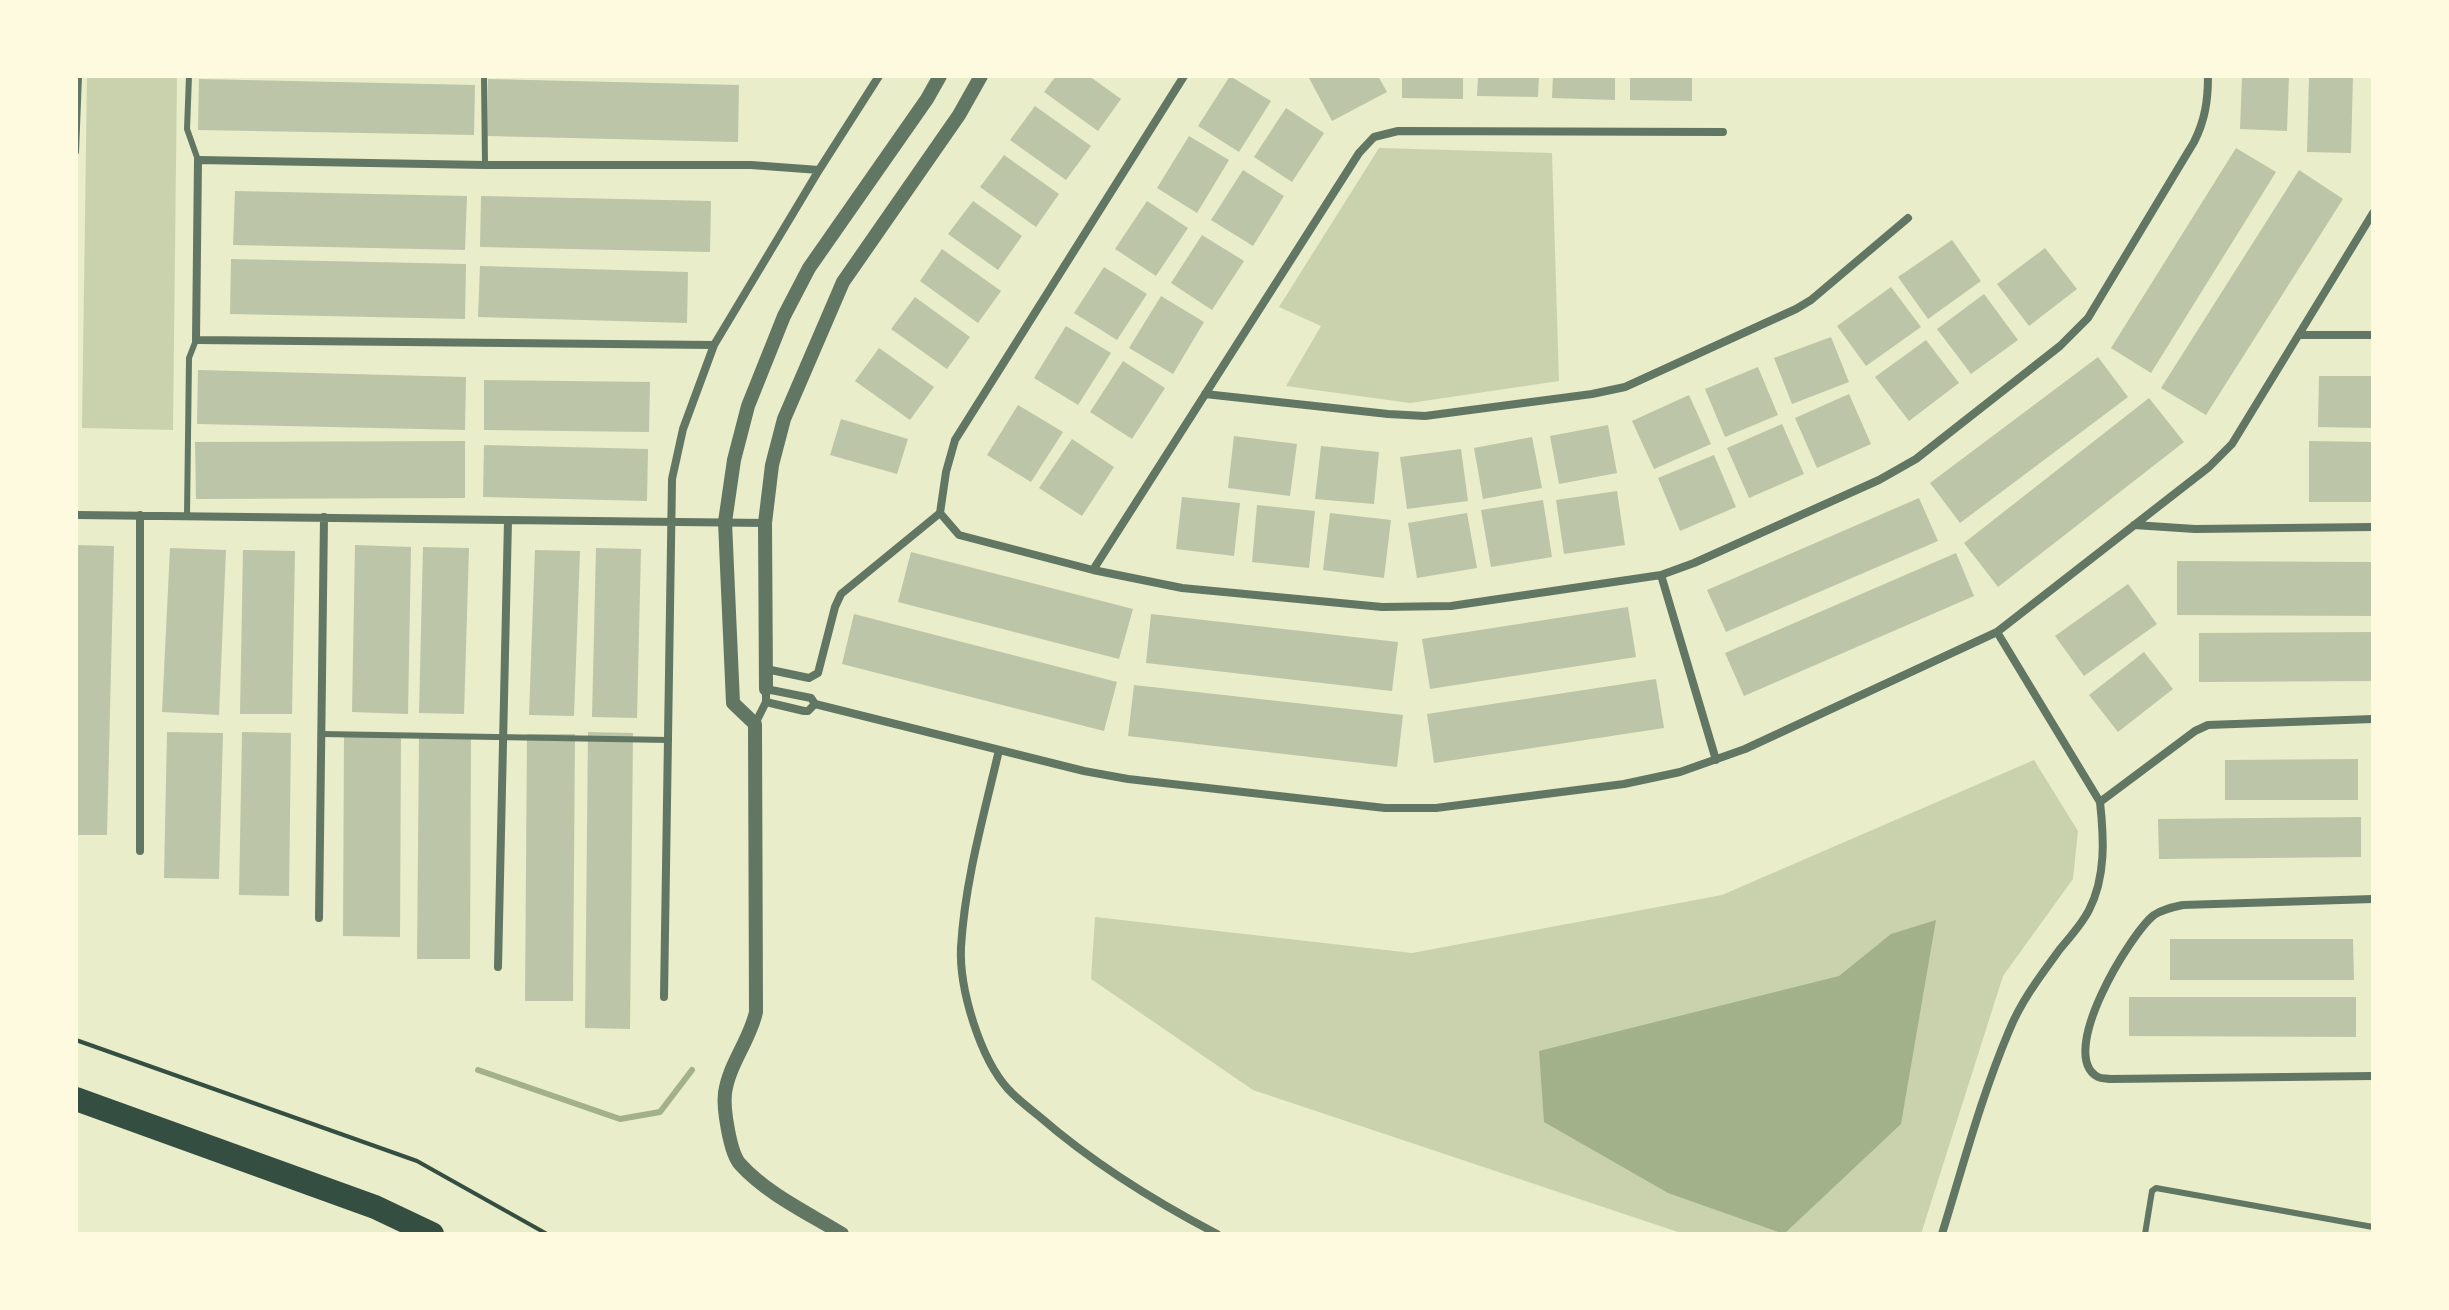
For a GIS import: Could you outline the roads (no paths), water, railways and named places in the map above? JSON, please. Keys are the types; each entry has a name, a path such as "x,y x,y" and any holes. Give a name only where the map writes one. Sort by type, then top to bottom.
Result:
{"highway":[{"path":"76,1099 375,1207 432,1234"}],"street":[{"path":"664,997 672,479 683,429 714,345 879,76"},
{"path":"755,724 733,703 725,522 734,460 748,406 784,316 809,268 940,76"},
{"path":"842,1234 772,1191 737,1162 727,1127 725,1094 729,1077 753,1026 756,1012 755,724 766,695 765,523 772,465 784,419 843,282 959,115 981,76"},
{"path":"766,669 809,678 818,673 841,594 940,513 949,456 960,430 1184,76"},
{"path":"940,513 959,535 1093,570 1182,588 1382,607 1451,606 1661,575 1879,480 1916,459 2060,346 2088,318 2194,142 2208,102 2208,76"},
{"path":"1093,570 1359,153 1374,137 1398,131 1723,132"},
{"path":"714,345 196,340 198,160 485,165 751,165 819,170"},
{"path":"766,695 811,698 815,704 1128,779 1385,808 1436,808 1624,784 1680,772 1745,749 1997,632 2209,467 2232,444 2373,213"},
{"path":"1205,394 1425,416 1625,387 1796,309 1811,300 1908,218"},
{"path":"2300,335 2373,335"},
{"path":"76,515 765,523"},
{"path":"140,515 140,851"},
{"path":"319,918 324,517"},
{"path":"498,967 508,520"},
{"path":"2134,525 2195,529 2373,527"},
{"path":"1661,575 1716,760"},
{"path":"1942,1234 1989,1081 2010,1028 2035,983 2088,913 2102,866 2104,832 2100,802 1997,632"},
{"path":"766,695 804,711 815,704"},
{"path":"2100,802 2195,731 2208,725 2373,719"},
{"path":"999,750 968,886 961,951 969,1007 982,1050 1008,1089 1068,1142 1156,1202 1217,1234"},
{"path":"2373,899 2167,908 2143,927 2096,1003 2085,1055 2089,1068 2098,1077 2110,1079 2373,1076"}],"lane":[{"path":"76,152 79,76"},
{"path":"189,76 187,129 198,160"},
{"path":"484,76 485,165"},
{"path":"187,516 189,358 196,340"},
{"path":"322,734 669,740"},
{"path":"2154,1234 2145,1233 2152,1191 2156,1188 2373,1227"}],"waterway":[{"path":"478,1070 620,1119 660,1112 692,1070"}]}
